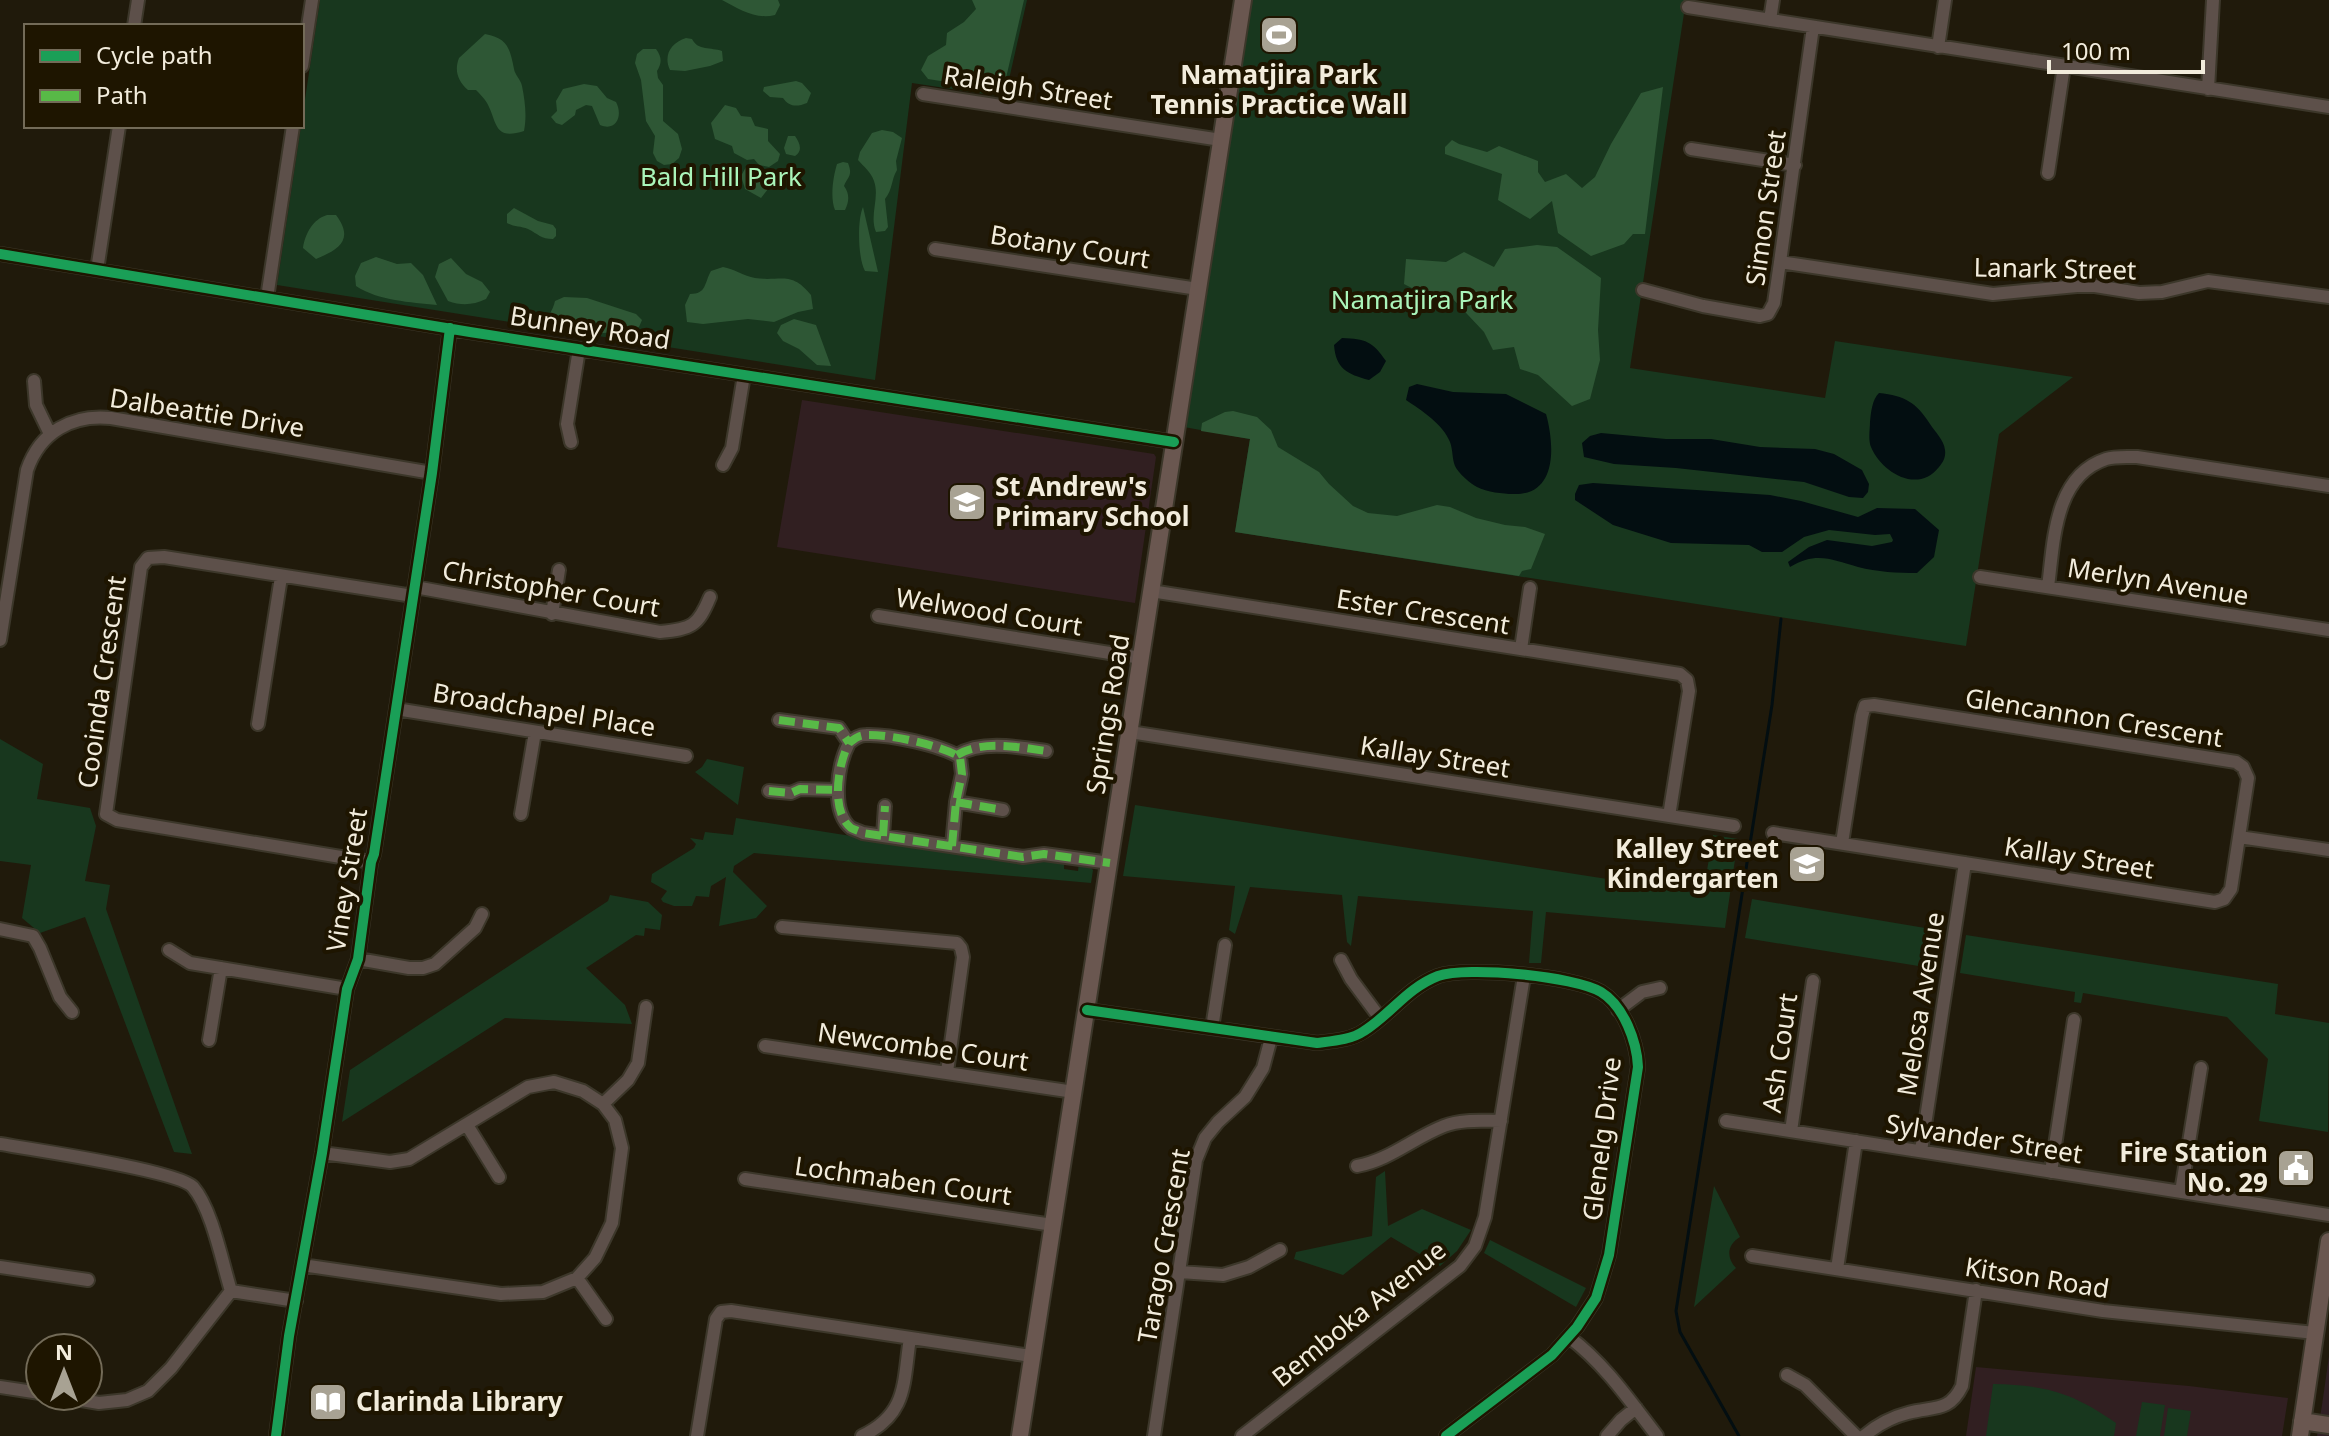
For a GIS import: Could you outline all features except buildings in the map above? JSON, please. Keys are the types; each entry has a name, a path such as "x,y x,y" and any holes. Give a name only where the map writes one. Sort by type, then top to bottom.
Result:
{"main road":[{"name":"Springs Road","path":"1020,1436 1243,0"},
{"path":"2329,1241 2301,1428 2329,1425"}],"street":[{"path":"134,24 138,0"},
{"path":"304,53 312,0"},
{"path":"1770,20 1773,0"},
{"path":"1938,47 1945,0"},
{"path":"2208,89 2213,0"},
{"path":"1688,7 2329,107"},
{"name":"Simon Street","path":"1643,290 1703,306 1760,316 1768,314 1774,303 1813,27"},
{"path":"2048,173 2064,66"},
{"name":"Raleigh Street","path":"923,94 1221,140"},
{"path":"97,270 119,128"},
{"path":"267,298 293,128"},
{"path":"1691,149 1795,165"},
{"name":"Botany Court","path":"935,249 1198,289"},
{"name":"Bunney Road","path":"0,254 1174,442"},
{"name":"Lanark Street","path":"1780,262 1993,294 2077,286 2139,293 2162,292 2208,281 2329,297"},
{"name":"Viney Street","path":"276,1436 289,1336 347,989 358,959 432,473 450,328"},
{"path":"571,442 567,424 579,349"},
{"path":"723,465 732,448 744,375"},
{"path":"0,640 27,470 38,447 50,434 36,405 34,381"},
{"name":"Dalbeattie Drive","path":"50,434 75,420 100,417 432,473"},
{"path":"2048,587 2059,511 2069,488 2084,471 2108,458 2137,457 2329,486"},
{"name":"Cooinda Crescent","path":"371,862 117,820 106,814 141,567 148,558 164,557 281,577 414,592"},
{"path":"552,614 559,570"},
{"path":"258,724 281,577"},
{"name":"Merlyn Avenue","path":"1980,577 2329,630"},
{"path":"1521,649 1530,588"},
{"name":"Ester Crescent","path":"1151,591 1691,676 1669,816"},
{"name":"Christopher Court","path":"414,592 660,632 686,629 701,619 710,597"},
{"name":"Welwood Court","path":"878,616 1141,658"},
{"name":"Glencannon Crescent","path":"1842,843 1862,702 2236,762 2243,767 2248,778 2239,837"},
{"name":"Broadchapel Place","path":"396,709 686,756"},
{"path":"779,720 839,728 849,743"},
{"path":"521,814 535,732"},
{"name":"Kallay Street","path":"1130,732 1734,826"},
{"path":"952,846 962,774 960,757 939,747 884,737 861,735 849,743 837,790 840,809 850,827 863,833 1023,857 1044,854 1110,863"},
{"path":"957,755 973,747 1046,751"},
{"path":"769,791 837,790"},
{"path":"956,802 1003,810"},
{"path":"883,836 885,806"},
{"name":"Kallay Street","path":"1773,833 2215,902 2224,899 2231,889 2239,837"},
{"path":"2239,837 2329,850"},
{"name":"Melosa Avenue","path":"1921,1151 1965,863"},
{"path":"358,959 409,968 435,964 475,928 482,914"},
{"path":"782,927 957,943 963,957 947,1072"},
{"path":"0,929 33,936 60,997 72,1012"},
{"path":"1212,1028 1225,945"},
{"path":"169,950 190,963 347,989"},
{"path":"1341,960 1380,1018"},
{"path":"209,1040 221,968"},
{"name":"Glenelg Drive","path":"1087,1010 1271,1038 1317,1043 1338,1041 1362,1033 1415,987 1440,975 1480,971 1570,982 1601,992 1618,1010 1636,1050 1638,1067 1605,1274 1596,1298 1569,1337 1544,1362 1446,1436"},
{"name":"Bemboka Avenue","path":"1242,1436 1460,1266 1475,1246 1485,1217 1524,976"},
{"name":"Ash Court","path":"1791,1131 1813,981"},
{"path":"1618,1010 1642,992 1660,988"},
{"path":"603,1104 628,1080 638,1063 646,1007"},
{"path":"2051,1172 2074,1020"},
{"name":"Tarago Crescent","path":"1154,1436 1196,1160 1205,1138 1245,1097 1263,1068 1271,1038"},
{"name":"Newcombe Court","path":"765,1046 1074,1092"},
{"path":"2181,1192 2201,1068"},
{"path":"302,1265 501,1294 543,1292 577,1278 595,1258 612,1223 622,1148 615,1120 603,1104 583,1091 554,1082 528,1087 409,1159 390,1162 322,1153"},
{"path":"1357,1166 1385,1159 1446,1125 1501,1121"},
{"name":"Sylvander Street","path":"1726,1121 2329,1215"},
{"path":"467,1125 499,1177"},
{"path":"1837,1269 1856,1141"},
{"path":"0,1144 163,1174 191,1183 204,1202 231,1291"},
{"name":"Lochmaben Court","path":"745,1179 1053,1225"},
{"path":"1180,1272 1223,1275 1249,1267 1280,1250"},
{"name":"Kitson Road","path":"1752,1256 2103,1311 2315,1333"},
{"path":"0,1267 88,1280"},
{"path":"577,1278 606,1319"},
{"path":"1864,1436 1893,1417 1947,1405 1956,1398 1962,1386 1976,1290"},
{"path":"231,1291 296,1301"},
{"path":"104,1402 127,1400 148,1391 171,1368 231,1291"},
{"path":"697,1436 716,1319 721,1312 1031,1356"},
{"path":"1569,1337 1602,1366 1657,1436"},
{"path":"862,1436 891,1417 898,1404 910,1338"},
{"path":"1787,1375 1805,1385 1856,1436"},
{"path":"0,1387 24,1391"},
{"path":"1607,1436 1636,1408"}],"shaded area":[{"path":"1342,338 1363,340 1377,349 1386,361 1380,372 1369,380 1344,369 1337,360 1334,345"},
{"path":"1417,384 1453,392 1506,394 1546,414 1551,454 1545,478 1538,487 1513,494 1481,489 1471,483 1455,466 1450,442 1442,429 1406,400 1409,387"},
{"path":"1879,393 1903,398 1915,405 1941,439 1945,457 1930,475 1921,479 1901,477 1876,456 1869,434 1872,406"},
{"name":"St Andrew's Primary School","path":"802,400 1154,454 1135,603 777,547"},
{"path":"1601,433 1815,449 1834,454 1862,470 1869,484 1868,492 1863,498 1849,497 1804,482 1614,464 1584,457 1582,443 1590,436"},
{"path":"1593,483 1770,495 1858,517 1877,508 1915,509 1939,530 1934,557 1917,573 1873,570 1824,558 1808,559 1790,567 1788,562 1809,547 1827,540 1872,546 1893,540 1890,534 1829,530 1804,537 1782,552 1762,552 1749,545 1671,543 1613,525 1575,500 1579,485"},
{"path":"2329,1356 2329,1436 2317,1436 2322,1405"},
{"path":"1976,1367 2288,1398 2282,1436 1966,1436"}],"green space":[{"name":"Bald Hill Park","path":"320,0 1027,0 1005,97 912,83 875,380 277,285 301,128 304,128 304,106"},
{"path":"722,0 778,0 780,5 775,15 761,16"},
{"path":"972,0 1024,0 1003,91 928,79 921,70 928,56 946,45 947,33 976,9"},
{"name":"Namatjira Park","path":"1250,0 1686,0 1630,368 1825,398 1835,341 2073,377 1999,434 1966,646 1235,532 1250,439 1184,427"},
{"path":"485,34 499,38 509,50 523,92 524,131 513,134 501,131 485,100 476,90 468,90 458,76 459,58"},
{"path":"686,38 701,47 722,51 723,61 685,71 670,70 667,59 670,50"},
{"path":"643,49 656,49 660,57 657,71 663,85 663,121 678,134 682,149 679,158 672,164 664,165 657,161 653,153 655,136 646,121 641,80 635,63 637,54"},
{"path":"796,81 811,93 807,103 791,105 783,98 770,97 763,91 764,87"},
{"path":"584,84 597,86 607,98 616,102 618,117 614,124 606,127 600,125 592,106 586,105 576,110 575,115 562,125 551,117 557,111 556,101 563,89"},
{"path":"1663,87 1645,234 1633,234 1624,244 1591,256 1558,233 1552,201 1530,219 1498,200 1502,174 1445,154 1445,147 1452,140 1487,152 1499,146 1538,161 1538,172 1545,182 1566,174 1582,188 1595,177 1641,93"},
{"path":"725,105 736,108 741,116 751,117 755,126 768,129 768,141 780,154 778,161 769,167 759,165 754,159 747,160 734,153 732,146 715,139 711,123"},
{"path":"882,130 902,138 897,170 885,199 888,227 885,231 876,232 874,181 858,160 872,133"},
{"path":"788,136 795,136 799,144 799,152 795,156 786,154 784,148"},
{"path":"848,163 850,171 844,186 848,201 845,210 835,210 832,194 834,175 837,164"},
{"path":"746,167 756,167 766,175 768,189 761,198 745,189 741,176"},
{"path":"863,207 878,272 865,271 861,258 859,230"},
{"path":"514,208 553,225 556,236 553,239 545,238 507,223 507,214"},
{"path":"327,215 336,215 344,238 337,248 316,259 303,248 304,243 314,224"},
{"path":"1537,245 1557,247 1601,278 1600,360 1590,399 1572,406 1538,375 1520,369 1514,347 1493,350 1484,332 1452,298 1439,302 1404,284 1406,259 1446,262 1464,252 1494,267 1505,249"},
{"path":"376,257 397,264 411,263 423,275 437,305 385,298 356,286 355,276 361,263"},
{"path":"451,258 466,274 482,282 490,292 486,299 467,304 448,301 435,277 439,264"},
{"path":"723,267 755,278 797,282 811,295 813,309 774,322 748,319 703,324 687,322 685,305 690,294 702,290 711,271"},
{"path":"564,297 587,298 636,314 642,320 639,327 633,330 591,335 546,327 555,301"},
{"path":"794,319 816,325 831,366 817,365 799,349 783,341 777,333 781,325"},
{"path":"1233,411 1257,417 1271,430 1278,447 1319,472 1353,506 1368,513 1397,516 1437,505 1476,518 1545,534 1531,569 1522,571 1519,576 1235,532 1250,439 1201,431 1202,423"},
{"path":"0,739 43,764 37,799 90,808 96,826 85,881 110,885 106,909 192,1154 174,1152 85,917 40,933 22,918 31,865 0,861"},
{"path":"707,759 744,767 738,805 695,772"},
{"path":"1135,805 1703,894 1713,835 1738,839 1725,928 1546,912 1541,963 1529,963 1533,911 1358,896 1351,946 1347,942 1342,895 1250,887 1235,934 1229,930 1235,886 1123,876"},
{"path":"736,818 1022,863 1039,859 1064,861 1064,869 1078,871 1079,862 1093,870 1091,883 754,853 734,866 733,872 767,906 756,918 719,926 726,877 711,886 709,897 696,896 692,906 674,906 663,902 661,899 667,891 651,882 652,874 694,848 696,844 690,838 703,840 705,832 733,835"},
{"path":"610,895 648,902 662,915 660,930 645,928 644,936 636,935 586,968 625,1005 632,1024 505,1018 342,1122 350,1070 608,901"},
{"path":"1752,899 1943,931 1937,969 1745,938"},
{"path":"1966,935 2278,984 2275,1014 2329,1023 2328,1132 2259,1121 2268,1059 2227,1017 2083,993 2081,1003 2074,1002 2075,992 1960,973"},
{"path":"1385,1171 1388,1226 1422,1209 1471,1230 1457,1251 1440,1266 1391,1237 1343,1275 1294,1259 1296,1252 1372,1236 1376,1177"},
{"path":"1714,1186 1740,1237 1729,1251 1736,1268 1694,1307"},
{"path":"1490,1240 1586,1288 1576,1307 1484,1253"},
{"path":"1993,1384 2044,1389 2086,1404 2116,1423 2114,1436 1986,1436"},
{"path":"2142,1402 2165,1405 2160,1436 2136,1436"},
{"path":"2168,1408 2191,1411 2187,1436 2164,1436"}],"waterway":[{"path":"1739,1436 1680,1332 1676,1311 1772,705 1781,619"}],"marked path":[{"path":"779,720 839,728 849,743"},
{"path":"952,846 962,774 960,757 928,745 888,736 863,735 849,743 839,775 838,799 844,820 852,829 863,833 1023,857 1044,854 1110,863"},
{"path":"957,755 989,746 1046,751"},
{"path":"769,791 837,790"},
{"path":"956,802 1003,810"},
{"path":"883,836 885,806"}],"cycle path":[{"path":"0,254 470,332 1174,442"},
{"path":"276,1436 289,1336 347,989 358,959 432,473 450,328"},
{"path":"1087,1010 1317,1043 1359,1034 1427,981 1452,973 1472,972 1520,974 1568,981 1601,992 1616,1006 1632,1036 1638,1067 1609,1255 1596,1298 1577,1327 1552,1355 1446,1436"}],"place":[{"name":"Namatjira Park Tennis Practice Wall","path":"1279,35"},
{"name":"St Andrew's Primary School","path":"967,502"},
{"name":"Kalley Street Kindergarten","path":"1807,864"},
{"name":"Fire Station No. 29","path":"2296,1168"},
{"name":"Clarinda Library","path":"328,1402"}]}
